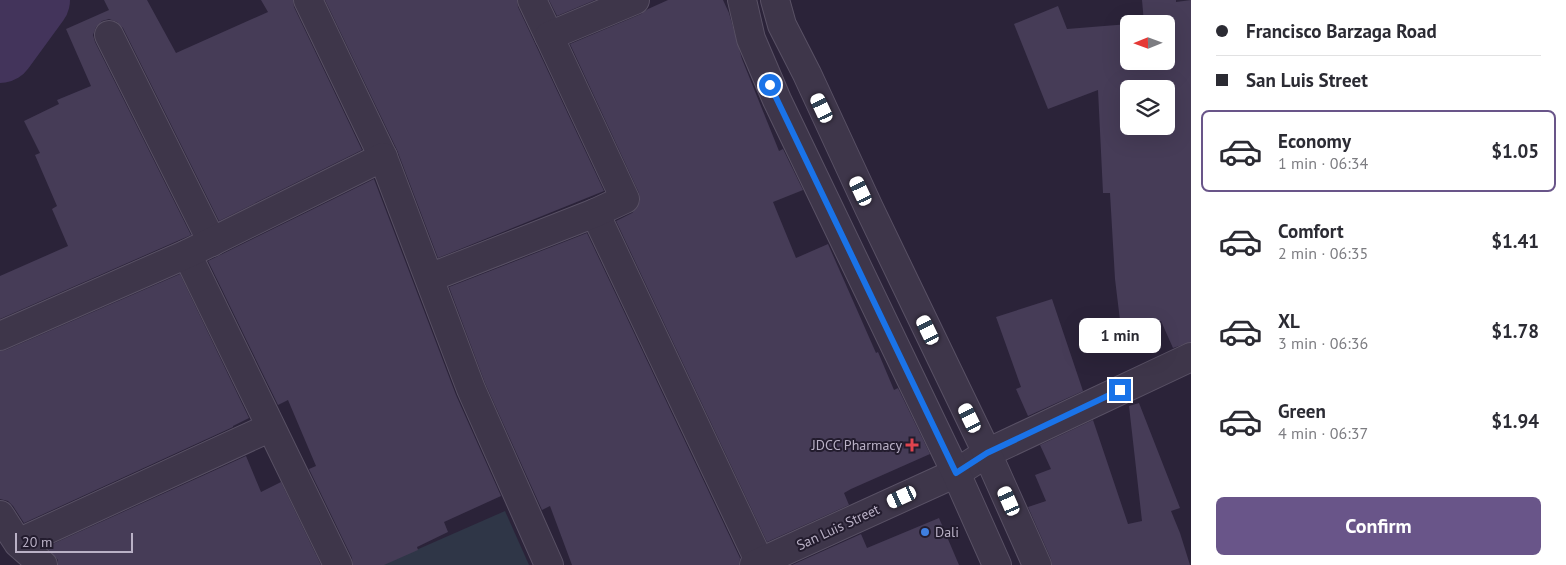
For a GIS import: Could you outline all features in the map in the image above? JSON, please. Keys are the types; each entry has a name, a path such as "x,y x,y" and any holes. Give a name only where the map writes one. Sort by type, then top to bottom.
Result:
{"street":[{"path":"308,0 383,157 471,389 549,565"},
{"path":"429,278 595,213 625,199 532,0"},
{"path":"549,36 635,0"},
{"path":"742,0 751,39 777,100 956,473 997,565"},
{"path":"775,0 782,25 987,453 1037,565"},
{"path":"109,35 212,242"},
{"path":"0,336 187,254 383,157"},
{"path":"595,213 758,564"},
{"path":"187,254 338,565"},
{"name":"San Luis Street","path":"758,564 956,473 987,453 1191,357"},
{"path":"18,543 270,428"},
{"path":"0,516 18,543 43,565"}],"shaded area":[{"path":"505,511 529,565 382,565"}],"building":[{"path":"104,0 147,0 176,53 268,12 261,0 293,0 294,7 362,150 219,221 123,28 117,22 109,19 102,21 96,27 93,35 95,42 191,235 0,319 0,276 68,246 52,209 57,206 35,155 40,153 24,121 59,104 57,100 91,86 66,29 109,10"},
{"path":"325,0 517,0 518,7 604,191 438,258 397,150"},
{"path":"549,0 595,0 557,16"},
{"path":"668,0 723,0 729,13 742,59 779,151 783,149 803,190 773,202 796,258 828,244 876,353 878,352 894,390 898,388 930,454 851,489 844,493 849,505 767,542 616,221 632,213 637,208 640,201 639,193 570,44 641,14"},
{"path":"1142,0 1176,0 1176,2 1191,0 1191,342 1173,348 1161,321 1122,337 1115,279 1110,193 1103,193 1098,90 1048,109 1014,24 1058,6 1067,29 1120,25 1120,70 1175,70 1175,15 1143,15"},
{"path":"374,179 456,395 501,496 444,522 448,532 417,547 418,550 384,565 353,565 352,558 309,469 316,466 288,400 278,405 208,261"},
{"path":"587,233 740,558 739,565 572,565 550,506 542,510 485,383 449,287"},
{"path":"180,274 249,418 24,523 8,501 0,499 0,351"},
{"path":"1052,299 1083,391 1028,416 1016,389 1021,387 996,317"},
{"path":"1139,403 1180,508 1171,511 1190,565 1052,565 1028,507 1046,501 1035,475 1051,469 1040,445 1093,420 1128,524 1142,521 1129,406"},
{"path":"246,456 261,492 281,482 321,565 58,565 58,560 46,547"},
{"name":"Dali","path":"939,518 959,565 792,565 861,534 867,548"}],"waterway":[{"path":"0,48 35,0"}],"place":[{"name":"JDCC Pharmacy","path":"912,445"},
{"name":"Dali","path":"925,532"}],"route":[{"path":"770,85 956,473 987,453 1120,390"}]}
